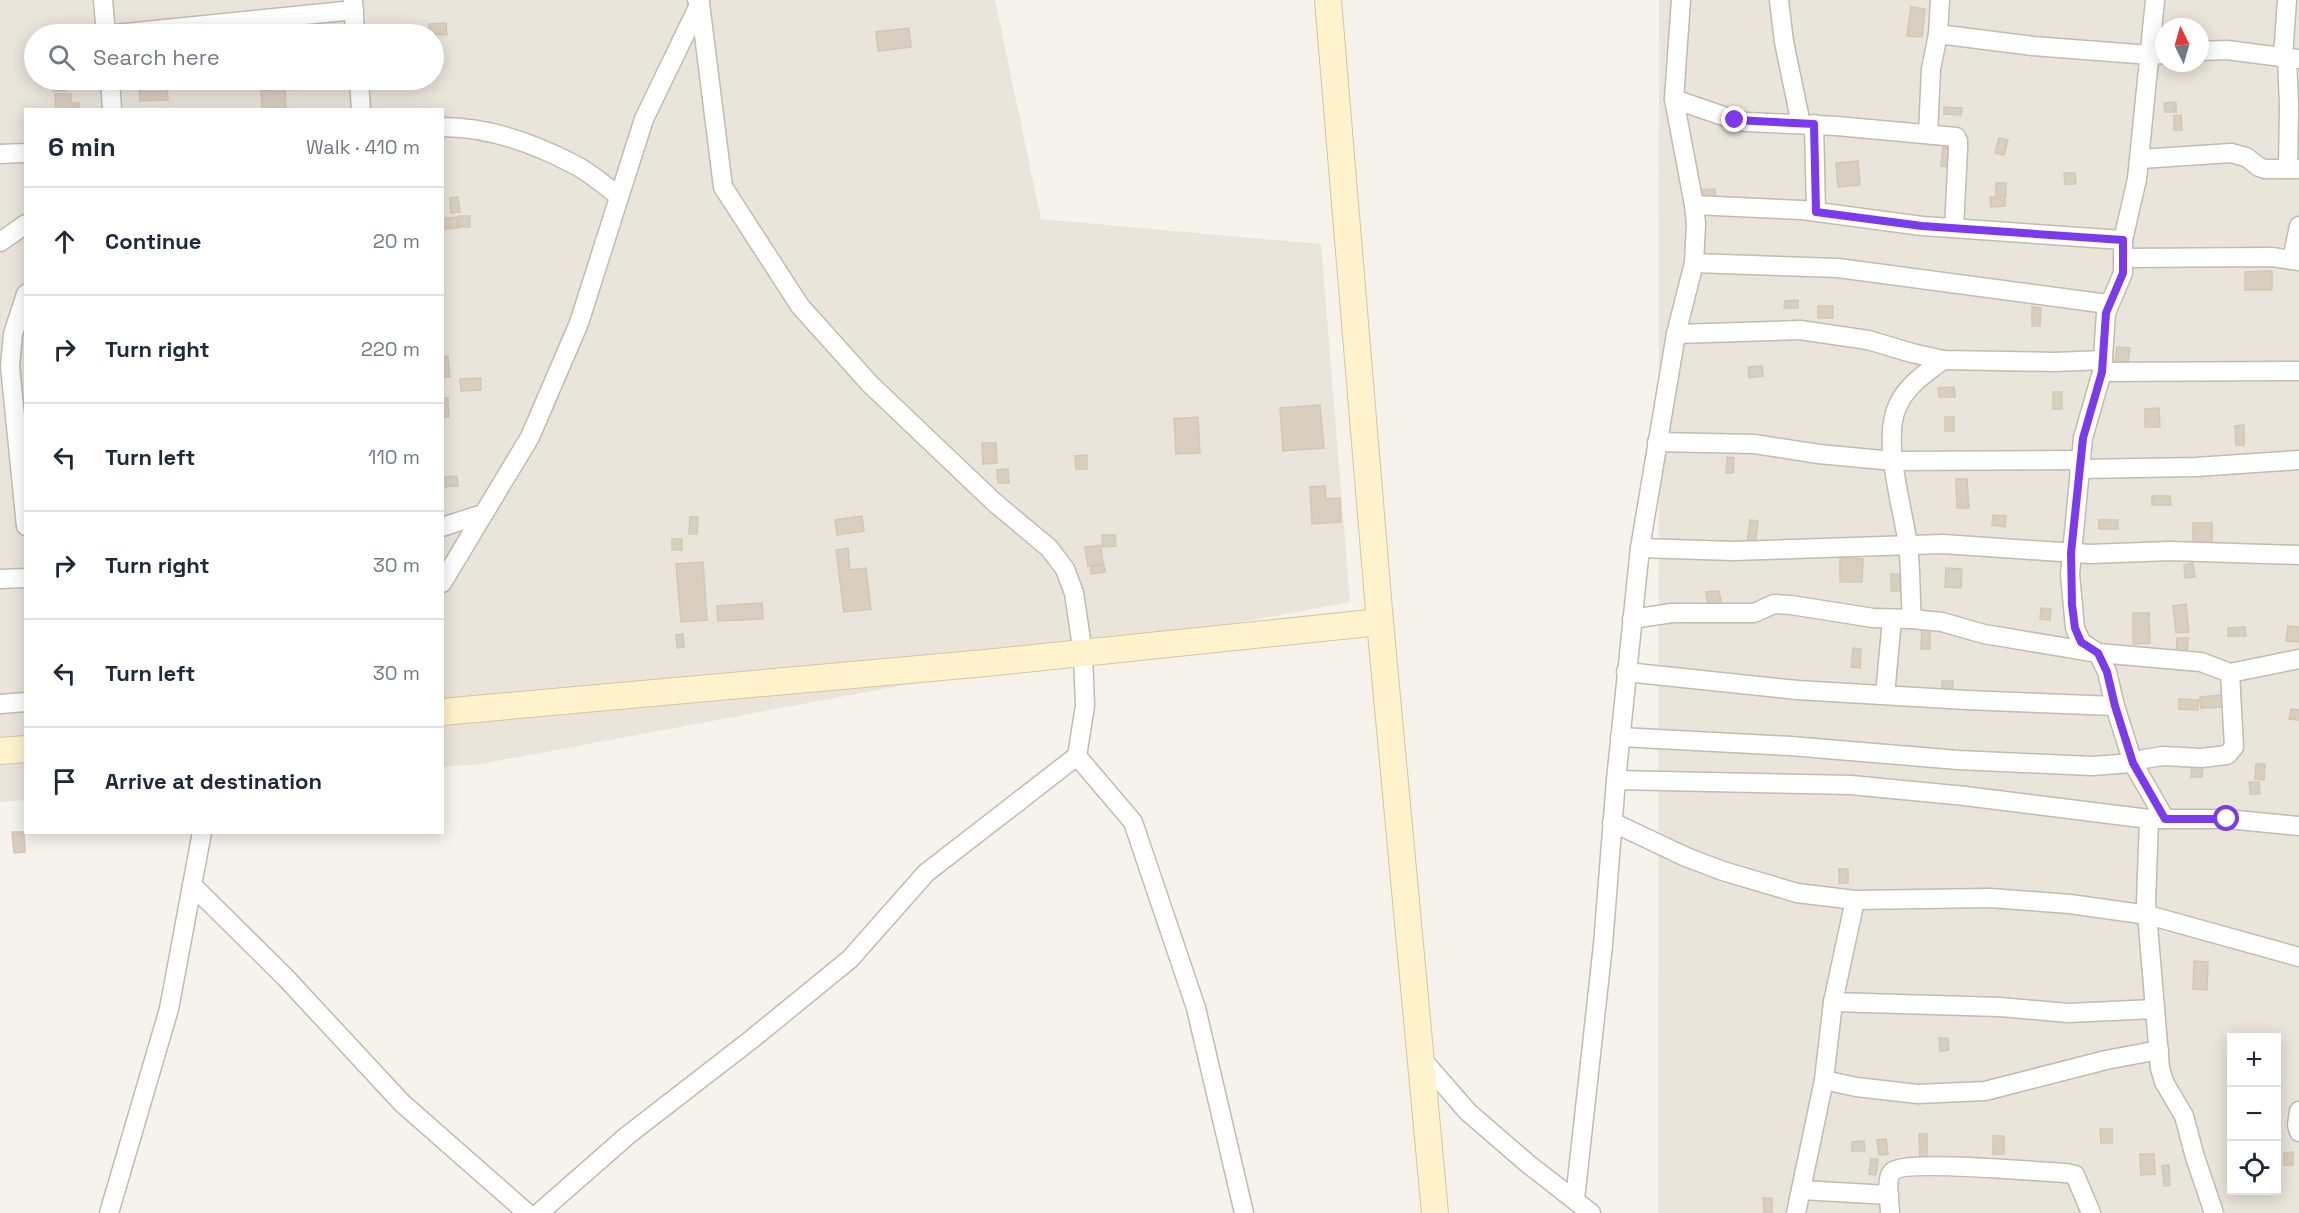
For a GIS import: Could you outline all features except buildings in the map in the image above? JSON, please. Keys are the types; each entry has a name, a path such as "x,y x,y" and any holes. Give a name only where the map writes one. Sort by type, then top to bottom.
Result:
{"main road":[{"path":"1328,0 1380,622 1434,1213"},
{"path":"444,712 1083,654 1380,622"},
{"path":"0,751 24,749"}],"street":[{"path":"103,0 105,24"},
{"path":"1575,1199 1603,945 1612,822 1640,548 1676,334 1694,262 1696,224 1694,205 1674,99 1681,0"},
{"path":"1928,134 1931,69 1938,34 1940,0"},
{"path":"2155,0 2156,18"},
{"path":"2139,159 2231,153 2246,157 2265,169 2293,169 2287,0"},
{"path":"444,580 530,437 539,417 579,323 644,119 699,1"},
{"path":"539,1213 628,1135 752,1039 850,959 926,873 1077,756 1085,705 1083,654 1074,593 1065,569 1049,548 994,502 870,384 800,306 723,187 699,1"},
{"path":"1775,1 1784,42 1808,124 1816,212"},
{"path":"198,24 353,5 354,24"},
{"path":"1938,34 2033,46 2155,55"},
{"path":"2209,51 2227,50 2290,58"},
{"path":"2155,67 2123,249 2123,273 2108,304 2103,366 2096,399 2084,431 2071,553 2071,592 2075,628 2081,642 2098,653 2107,672 2133,763 2157,819 2146,878 2159,1050 2164,1082 2184,1116 2214,1213"},
{"path":"111,90 112,108"},
{"path":"360,90 361,108"},
{"path":"1674,99 1735,120 1956,137 1958,141 1953,228"},
{"path":"444,127 463,127 512,138 578,166 619,195"},
{"path":"0,154 24,153"},
{"path":"1694,205 1816,212 2123,249 2272,257 2295,261 2299,226"},
{"path":"0,242 24,225"},
{"path":"1694,262 1838,268 2108,304"},
{"path":"24,300 13,334 10,366 22,450 24,488"},
{"path":"1676,334 1818,331 1868,340 1943,360 2299,370"},
{"path":"1912,619 1908,546 1893,461 1893,421 1897,406 1905,393 1917,380 1943,360"},
{"path":"1658,442 1754,444 1827,455 1893,461 2196,467 2299,460"},
{"path":"444,526 483,514"},
{"path":"444,555 467,542"},
{"path":"1640,548 1734,551 1943,544 2071,553 2170,551 2299,555"},
{"path":"0,579 24,578"},
{"path":"1632,619 1672,613 1754,613 1774,604 1801,606 1873,618 1942,622 1984,634 2098,653 2201,662 2230,673 2299,659"},
{"path":"1885,695 1892,619"},
{"path":"1626,672 1797,690 2115,706"},
{"path":"1620,737 1790,746 1958,760 2092,766 2133,763 2163,756 2201,758 2227,755 2231,752 2234,739 2230,673"},
{"path":"0,704 24,702"},
{"path":"1077,756 1133,822 1196,1008 1244,1213"},
{"path":"1616,780 1851,785 2157,819 2298,821"},
{"path":"1612,822 1686,857 1723,871 1797,893 1855,900 2012,899 2070,904 2148,915 2299,957"},
{"path":"109,1213 169,1009 202,834"},
{"path":"192,885 285,977 402,1103 527,1213"},
{"path":"1796,1213 1824,1080 1833,1002 1855,900"},
{"path":"1833,1002 2000,1007 2068,1014 2156,1009"},
{"path":"1824,1080 1856,1087 1918,1094 1985,1091 2106,1060 2159,1050"},
{"path":"1420,1057 1468,1112 1527,1163 1591,1213"},
{"path":"2299,1111 2297,1125 2299,1132"},
{"path":"1801,1190 1890,1204 1891,1174 1903,1166 2066,1173 2075,1175 2091,1213"}],"shaded area":[{"path":"0,0 995,0 1041,219 1321,244 1350,602 481,764 444,767 444,108 24,108 24,800 0,802"},
{"path":"1659,0 2299,0 2299,1213 1658,1213"}],"route":[{"path":"1735,120 1814,124 1816,212 1922,226 2123,240 2123,273 2108,304 2102,372 2096,399 2087,421 2079,469 2070,574 2075,628 2081,642 2098,653 2107,672 2133,763 2165,819 2227,819"}]}
